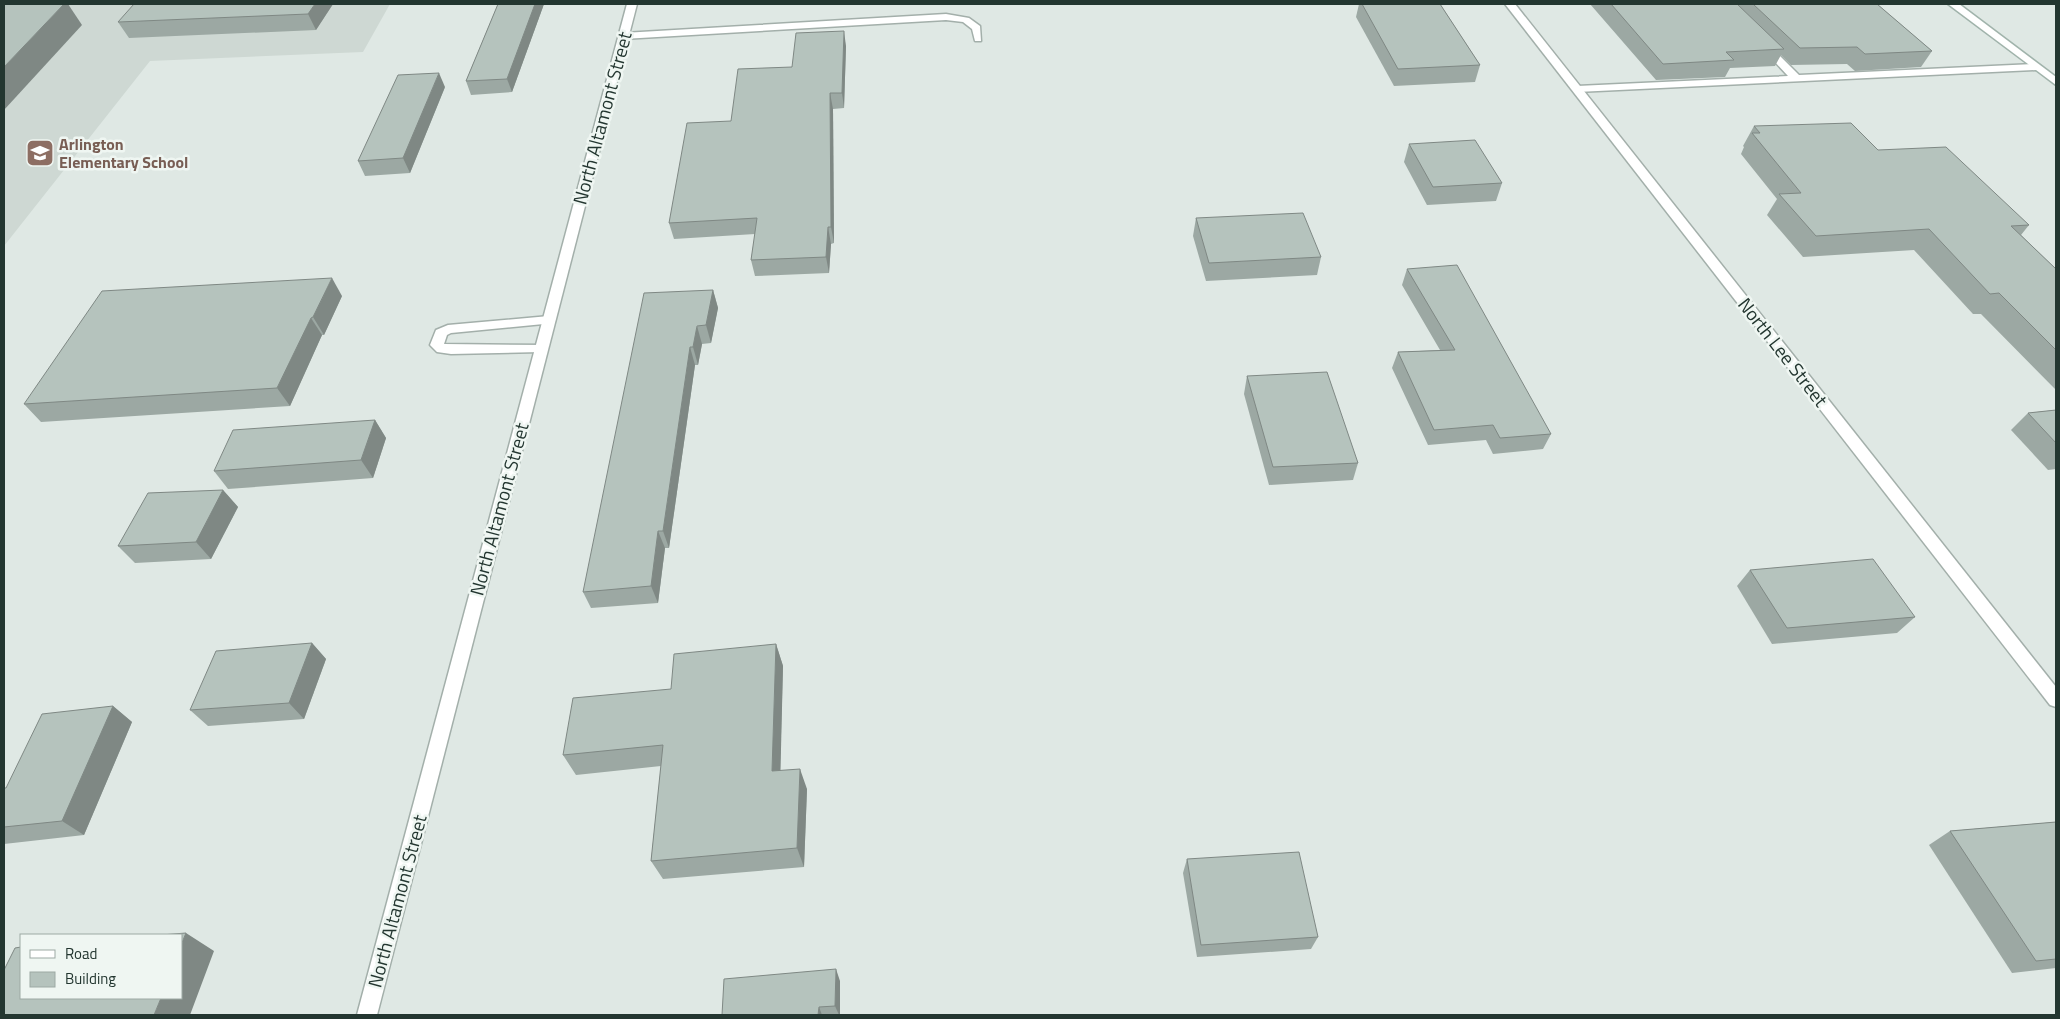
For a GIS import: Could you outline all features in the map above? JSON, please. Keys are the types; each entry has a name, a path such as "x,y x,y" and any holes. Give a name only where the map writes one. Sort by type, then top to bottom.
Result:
{"street":[{"name":"North Altamont Street","path":"367,1015 632,4"},
{"name":"North Lee Street","path":"1510,4 2056,700"},
{"path":"1953,4 2056,82"},
{"path":"623,36 946,17 966,20 976,28 978,39"},
{"path":"1756,38 1797,79"},
{"path":"1577,89 2036,67"},
{"path":"541,348 450,350 442,349 437,345 441,333 456,327 549,320"}],"shaded area":[{"name":"Arlington Elementary School","path":"4,4 390,4 363,52 150,61 4,246"}],"building":[{"path":"4,4 64,4 4,67"},
{"path":"134,4 315,4 308,14 118,22"},
{"path":"498,4 535,4 507,79 466,81"},
{"path":"1362,4 1440,4 1480,65 1398,69"},
{"path":"1611,4 1737,4 1784,49 1726,52 1734,60 1663,64"},
{"path":"1753,4 1877,4 1932,51 1865,54 1857,47 1800,48"},
{"path":"844,31 842,93 830,93 831,227 828,227 826,257 751,260 757,218 669,223 687,123 731,121 738,69 792,67 796,33"},
{"path":"439,73 403,158 358,161 398,75"},
{"path":"1851,123 1878,150 1946,147 2029,225 2011,226 2056,269 2056,350 1999,293 1990,294 1929,229 1816,236 1779,194 1801,193 1752,133 1760,133 1754,126"},
{"path":"1475,140 1502,183 1433,187 1409,144"},
{"path":"1303,213 1321,257 1209,263 1196,218"},
{"path":"1457,265 1551,434 1500,438 1493,425 1434,430 1398,352 1455,350 1407,269"},
{"path":"332,278 277,388 24,404 102,291"},
{"path":"713,290 706,325 697,326 693,347 690,347 663,531 658,531 651,586 583,592 644,293"},
{"path":"1327,372 1358,463 1273,467 1247,376"},
{"path":"2056,410 2056,443 2028,413"},
{"path":"375,420 361,460 214,471 233,430"},
{"path":"223,490 196,542 118,546 148,493"},
{"path":"1873,559 1915,617 1787,628 1750,570"},
{"path":"312,643 289,703 190,710 216,651"},
{"path":"776,644 772,771 800,769 797,848 651,861 663,745 563,755 573,698 671,689 674,654"},
{"path":"113,706 62,821 4,827 4,788 6,788 42,714"},
{"path":"2056,822 2056,959 2036,961 1950,831"},
{"path":"1299,852 1318,937 1201,945 1187,859"},
{"path":"186,933 182,943 182,934 174,934"},
{"path":"20,947 20,999 161,999 154,1015 4,1015 4,970 15,948"},
{"path":"836,969 835,1006 819,1007 818,1015 722,1015 724,979"}],"place":[{"name":"Arlington Elementary School","path":"40,153"}]}
